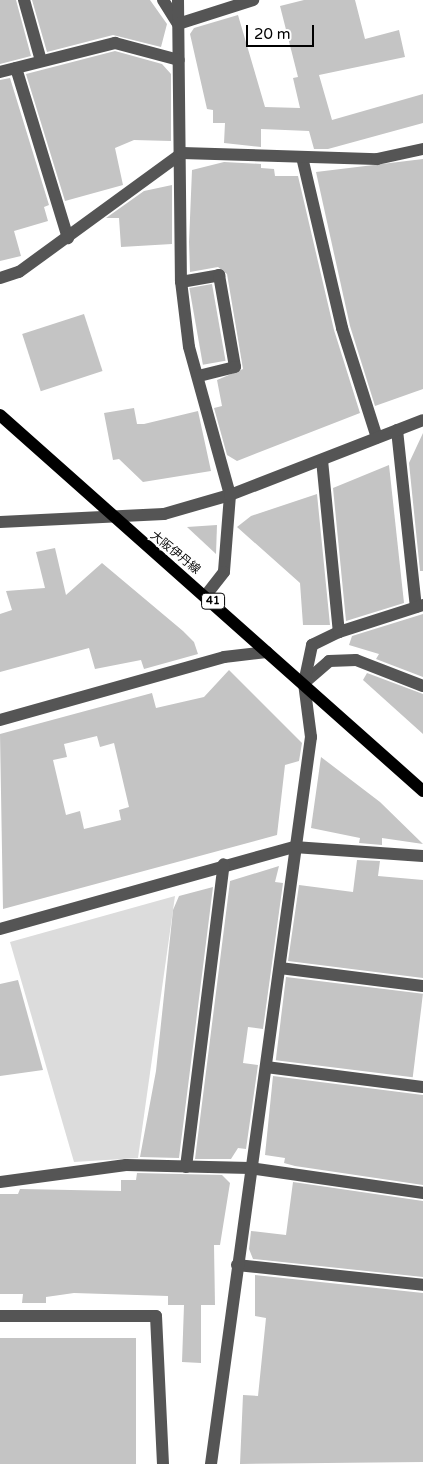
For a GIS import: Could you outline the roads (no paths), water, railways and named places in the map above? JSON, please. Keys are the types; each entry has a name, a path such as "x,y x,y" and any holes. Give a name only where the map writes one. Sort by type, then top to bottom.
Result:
{"main road":[{"name":"大阪伊丹線","path":"0,415 114,519 206,595 423,791"}],"street":[{"path":"24,0 41,61"},
{"path":"163,0 178,24"},
{"path":"178,0 182,152 181,282 189,347 230,495 224,572 206,595"},
{"path":"178,24 253,0"},
{"path":"0,72 115,43 179,60"},
{"path":"16,68 68,238"},
{"path":"0,278 19,272 68,238 182,152 377,159 423,149"},
{"path":"302,157 342,328 377,438"},
{"path":"181,282 219,275 235,367 198,376"},
{"path":"0,522 114,519 164,514 230,495 423,420"},
{"path":"211,1464 250,1168 280,968 294,847 311,737 304,684 312,646 339,632 420,606 397,430"},
{"path":"322,460 339,632"},
{"path":"0,720 224,657 267,652"},
{"path":"304,684 329,662 356,660 423,686"},
{"path":"0,929 224,864 294,847 423,856"},
{"path":"186,1167 224,864"},
{"path":"280,968 423,986"},
{"path":"266,1067 423,1087"},
{"path":"0,1182 126,1165 250,1168 423,1193"},
{"path":"237,1265 423,1285"},
{"path":"0,1316 156,1316 163,1464"}]}
